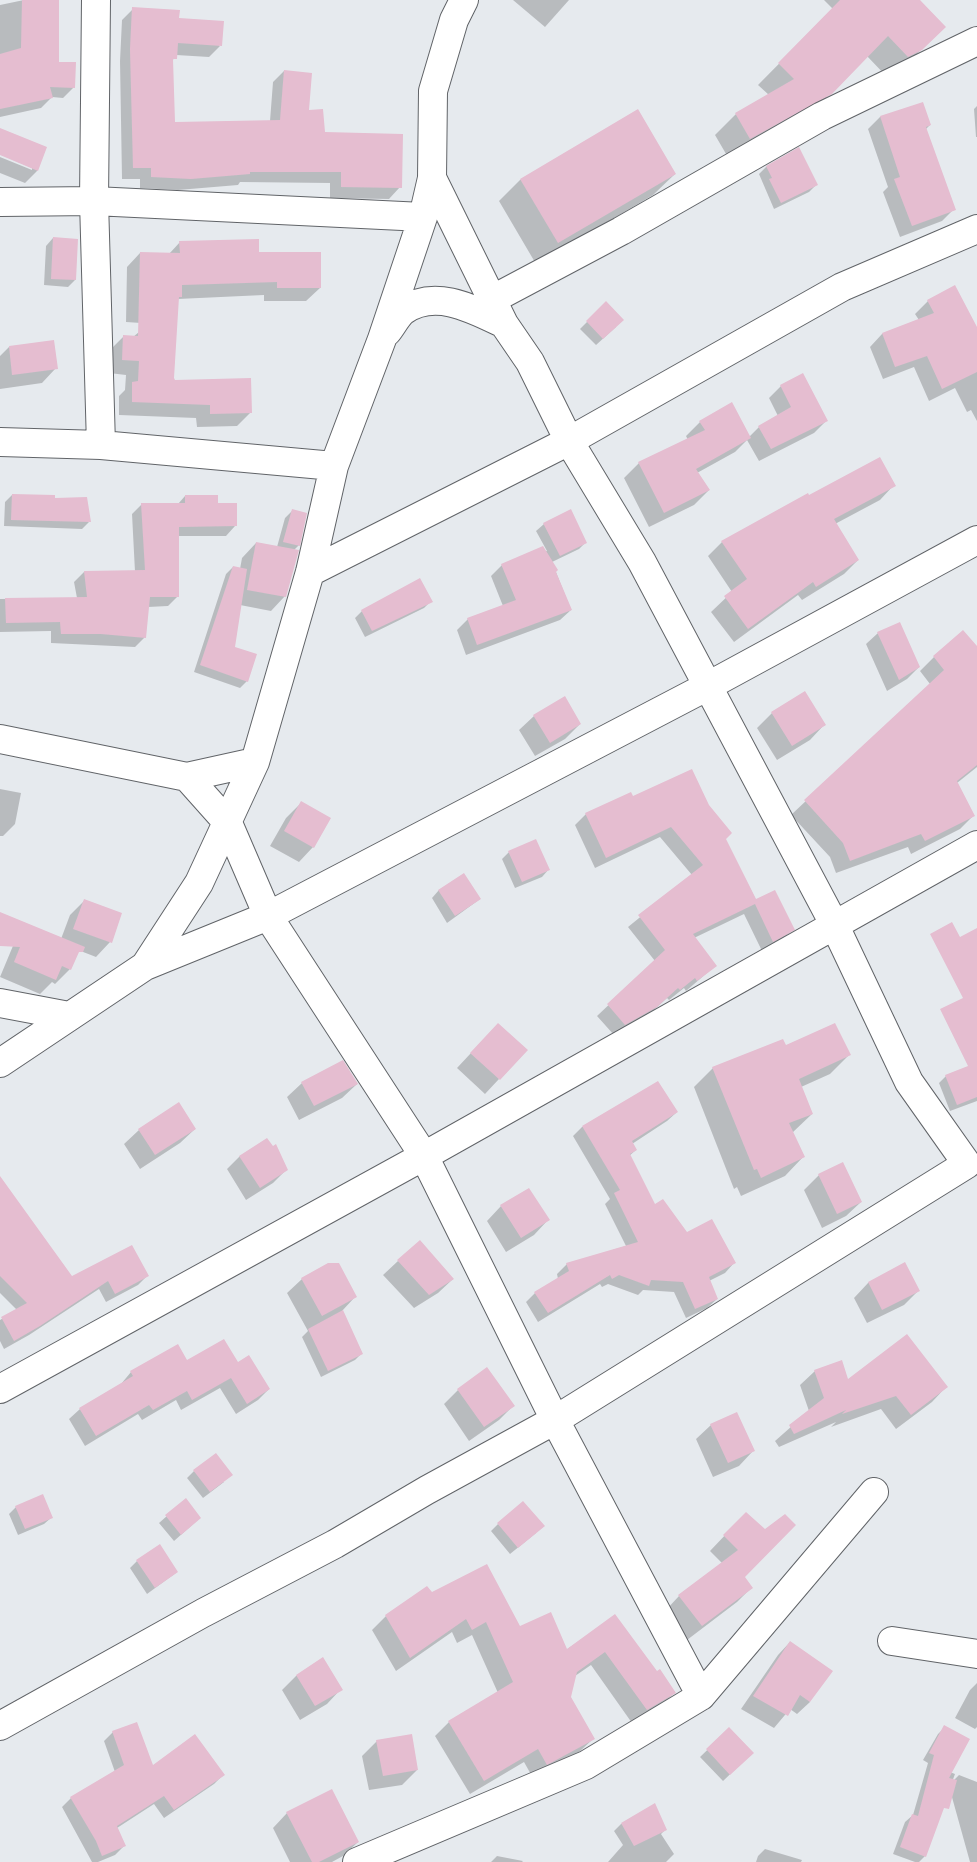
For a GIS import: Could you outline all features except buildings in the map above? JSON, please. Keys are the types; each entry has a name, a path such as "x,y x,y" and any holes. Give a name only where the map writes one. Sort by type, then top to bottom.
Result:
{"street":[{"path":"96,0 94,201 101,444"},
{"path":"145,966 199,883 228,824 255,762 310,572 334,466 382,340 423,217 432,178 433,91 454,20 464,0"},
{"path":"493,299 621,231 822,116 977,42"},
{"path":"0,1726 203,1613 335,1544 426,1490 554,1420 972,1161 909,1082 834,924 642,562 569,441 530,362 504,324 432,178"},
{"path":"0,202 94,201 423,217"},
{"path":"310,572 569,441 842,288 977,229"},
{"path":"382,340 402,312 424,300 447,301 477,311 504,324"},
{"path":"0,442 101,444 334,466"},
{"path":"0,1063 145,966 268,916 708,686 977,540"},
{"path":"0,739 187,777 255,762"},
{"path":"187,777 228,824 268,916 424,1156 554,1420 701,1696"},
{"path":"0,1389 424,1156 977,845"},
{"path":"0,1003 69,1016"},
{"path":"357,1862 586,1765 701,1696 874,1492"},
{"path":"892,1641 977,1654"}]}
